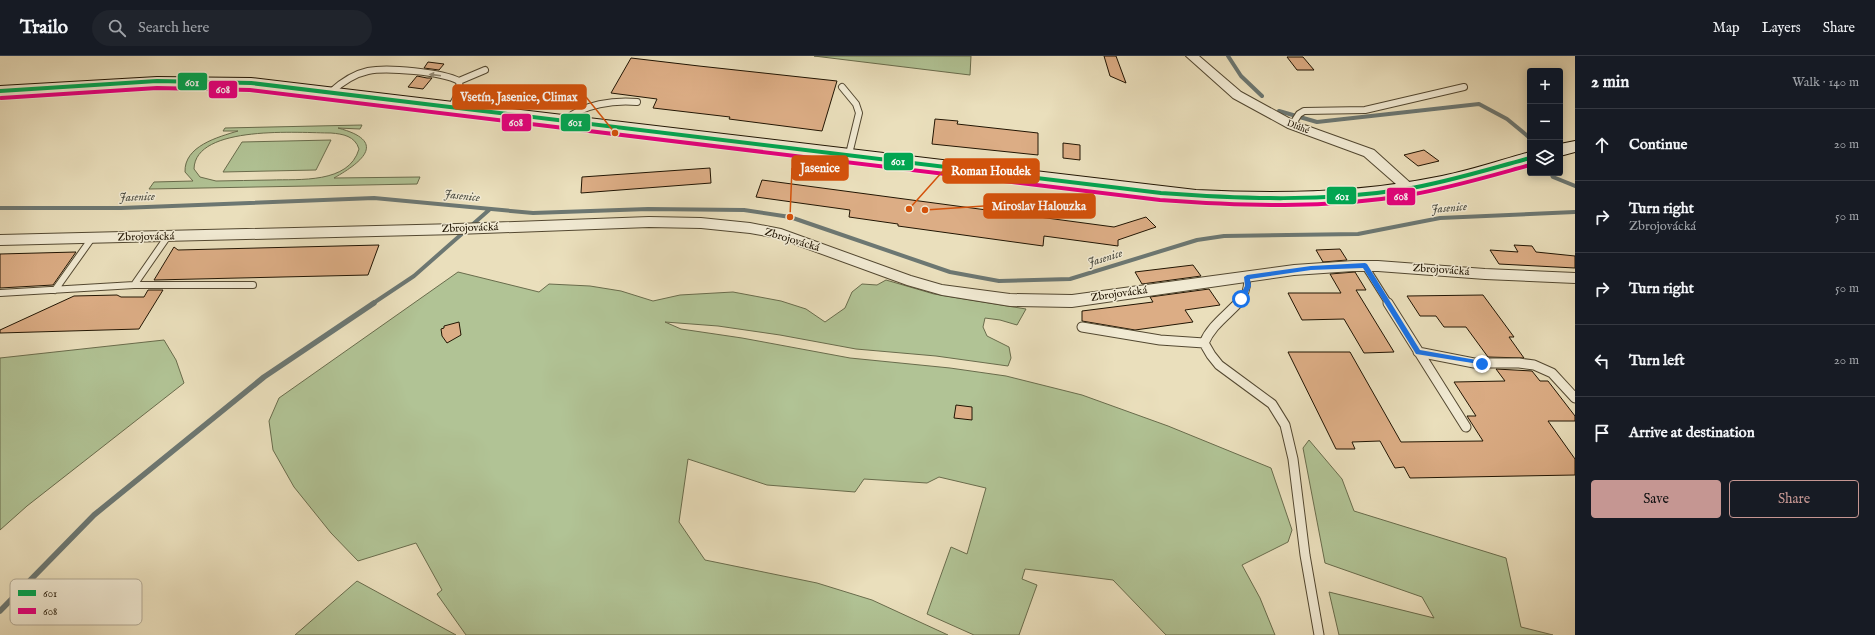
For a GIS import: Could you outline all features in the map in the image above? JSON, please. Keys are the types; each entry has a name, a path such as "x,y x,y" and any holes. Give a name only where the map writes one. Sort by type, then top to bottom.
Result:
{"street":[{"name":"Dlúhé","path":"1192,56 1238,95 1369,153 1409,188"},
{"path":"0,91 127,81 202,80 251,82 1201,197 1275,200 1341,197 1443,182 1527,159"},
{"path":"1563,149 1575,146"},
{"name":"Zbrojovácká","path":"0,240 457,229 649,222 701,223 750,228 781,234 914,282 942,290 1010,300 1072,301 1311,268 1365,266 1575,278"}],"lane":[{"path":"330,92 347,80 374,70 391,70 442,76 459,81 485,70"},
{"path":"452,106 460,88 459,81"},
{"path":"842,87 856,104 859,113 849,154"},
{"path":"1295,120 1304,111 1365,110 1464,87"},
{"path":"565,120 570,115 578,112 621,101 637,102"},
{"path":"134,285 168,236"},
{"path":"56,290 92,238"},
{"path":"1365,266 1466,427"},
{"path":"1247,277 1248,286 1245,294 1207,334 1204,343 1210,355 1219,365 1274,406 1283,422 1288,435 1293,463 1308,580 1319,635"},
{"path":"0,293 134,285 253,284"},
{"path":"1082,327 1160,340 1204,343"},
{"path":"1418,352 1474,363 1519,364 1534,366 1552,373 1575,398"}],"green space":[{"path":"814,56 971,56 970,75"},
{"path":"362,125 360,129 338,128 353,133 362,139 366,145 366,152 354,165 334,178 420,177 417,184 149,189 154,182 193,181 185,172 186,163 190,155 196,149 212,140 238,131 223,131 225,128","holes":["297,132 331,133 352,138 359,149 353,160 345,168 334,174 295,180 216,181 200,177 194,169 199,155 212,144 230,138 252,134"]},
{"path":"331,140 316,170 223,172 242,142"},
{"path":"458,272 539,292 549,284 590,286 621,291 653,301 680,295 733,292 781,301 806,309 825,322 845,308 852,292 862,284 877,285 886,280 934,294 1026,309 1017,325 1000,320 985,318 983,327 987,336 1009,347 1011,358 1008,366 936,356 856,349 780,335 718,326 665,322 681,329 742,338 850,358 950,368 1006,376 1082,395 1168,426 1271,468 1292,530 1288,542 1242,565 1260,598 1275,635 1166,635 1113,580 1025,569 1022,579 1037,585 1019,635 974,635 927,614 951,547 967,554 986,488 939,477 927,483 864,479 855,492 767,485 688,459 679,522 705,560 817,583 872,600 948,635 466,635 437,594 442,590 416,543 358,561 331,533 294,487 273,450 269,421 279,398"},
{"path":"164,340 176,360 184,383 27,506 0,530 0,358"},
{"path":"1309,440 1342,479 1354,511 1506,558 1521,627 1553,635 1339,635 1329,592 1434,618 1422,597 1325,563 1303,448"},
{"path":"357,581 456,635 295,635"}],"building":[{"path":"1104,56 1116,56 1126,83 1110,76"},
{"path":"1287,57 1303,57 1314,70 1297,70"},
{"path":"631,58 837,81 822,131 729,119 730,117 653,108 657,99 611,93"},
{"path":"428,62 444,64 439,70 424,68"},
{"path":"417,76 432,78 423,89 408,87"},
{"path":"935,119 958,121 957,124 1038,133 1038,155 932,144"},
{"path":"1063,143 1080,145 1080,160 1063,158"},
{"path":"1424,150 1439,161 1418,166 1404,155"},
{"path":"710,168 711,183 581,193 582,177"},
{"path":"762,180 1114,227 1146,217 1156,227 1118,240 1118,246 1044,236 1043,246 898,226 898,224 849,217 850,210 756,197"},
{"path":"379,245 368,275 154,280 174,247 178,250"},
{"path":"1514,245 1532,246 1536,252 1575,256 1575,268 1499,264 1490,250 1518,252"},
{"path":"1340,249 1347,260 1323,262 1316,250"},
{"path":"76,252 53,285 0,288 0,254"},
{"path":"1193,265 1201,276 1142,284 1135,272"},
{"path":"1355,272 1366,290 1356,290 1394,352 1364,353 1344,319 1302,320 1288,293 1341,293 1330,274"},
{"path":"1209,289 1220,305 1185,310 1193,322 1135,330 1082,321 1082,311 1153,302 1150,297"},
{"path":"148,290 163,290 139,329 0,333 0,330 74,296 117,295 121,297 144,297"},
{"path":"1483,295 1514,337 1509,337 1524,358 1488,357 1466,327 1444,327 1436,316 1420,316 1407,296"},
{"path":"459,322 461,335 447,343 442,336 441,329 444,328 444,326"},
{"path":"1288,352 1350,352 1401,442 1483,441 1467,416 1476,416 1454,382 1505,381 1496,369 1532,371 1540,381 1548,381 1575,416 1575,421 1548,421 1575,459 1575,475 1410,478 1404,467 1395,468 1380,441 1352,442 1355,449 1336,449"},
{"path":"956,405 972,407 972,420 954,418"}],"waterway":[{"path":"1228,56 1241,76 1262,96"},
{"path":"1279,111 1317,122 1479,104 1507,119 1527,136"},
{"path":"1552,176 1575,186"},
{"name":"Jasenice","path":"0,208 121,208 374,198 533,213 648,209 744,210 790,217 950,272 999,281 1070,279 1197,240 1224,236 1358,234 1440,218 1575,212"},
{"path":"372,304 414,276 489,210"},
{"path":"31,579 94,515 264,377 374,303"},
{"path":"0,611 10,601"}],"transit line":[{"name":"601","path":"0,91 157,81 251,83 1161,193 1222,197 1284,198 1345,196 1376,193 1437,183 1527,159"},
{"name":"608","path":"1,98 157,88 250,90 1160,200 1222,204 1316,205 1378,200 1440,189 1527,166"}],"place":[{"name":"Vsetín, Jasenice, Climax","path":"615,133"},
{"name":"Roman Houdek","path":"909,209"},
{"name":"Miroslav Halouzka","path":"925,210"},
{"name":"Jasenice","path":"790,217"}],"route":[{"path":"1241,299 1247,290 1247,277 1311,268 1365,266 1418,352 1482,364"}]}
